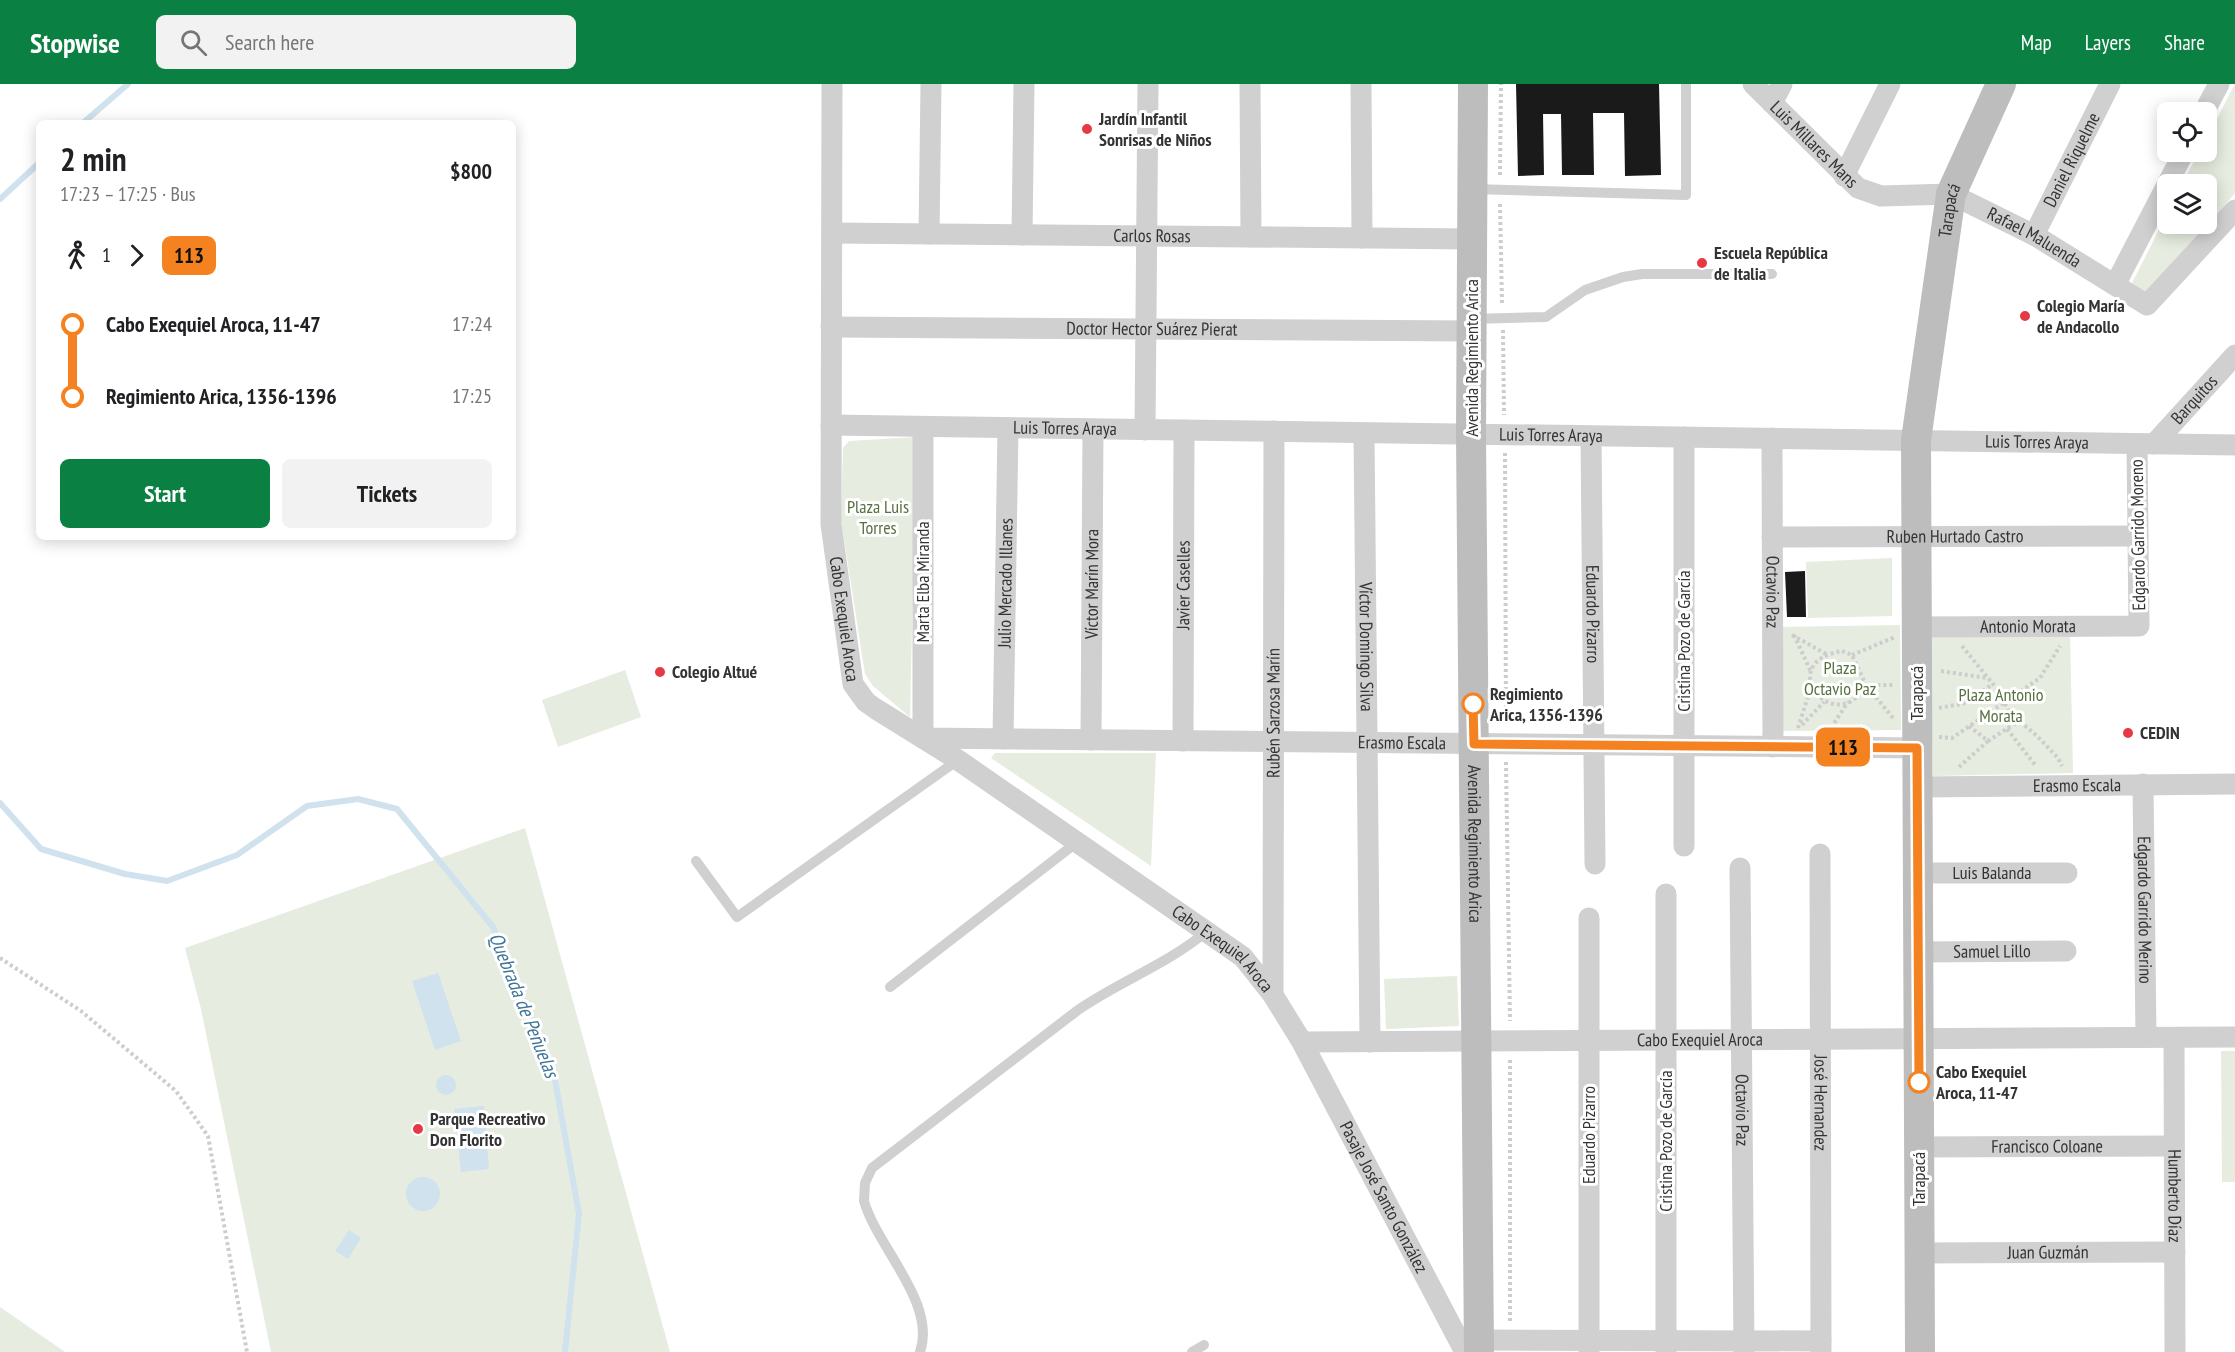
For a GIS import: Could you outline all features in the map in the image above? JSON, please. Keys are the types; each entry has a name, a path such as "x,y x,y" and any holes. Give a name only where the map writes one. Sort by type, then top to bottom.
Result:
{"street":[{"name":"Cabo Exequiel Aroca","path":"832,84 831,524 850,674 859,693 866,702 958,760 1243,957 1273,995 1302,1042 2235,1037"},
{"path":"929,234 932,84"},
{"path":"1022,235 1024,84"},
{"path":"1145,430 1148,84"},
{"path":"1250,84 1251,237"},
{"path":"1361,84 1362,238"},
{"name":"Avenida Regimiento Arica","path":"1473,84 1486,189 1473,239 1472,325 1476,1042 1474,1348"},
{"name":"Luis Millares Mans","path":"1753,84 1857,188 1881,196 1951,194"},
{"path":"1772,103 1782,84"},
{"path":"1844,176 1890,84"},
{"name":"Tarapacá","path":"1920,1352 1916,440 1951,194 2001,84"},
{"name":"Daniel Riquelme","path":"2034,235 2110,84"},
{"path":"2209,102 2219,84"},
{"path":"2115,285 2179,162"},
{"name":"Rafael Maluenda","path":"1951,194 2034,235 2146,305 2235,210"},
{"name":"Carlos Rosas","path":"832,233 1473,239"},
{"name":"Doctor Hector Suárez Pierat","path":"831,327 1146,329 1472,325"},
{"name":"Barquitos","path":"2146,444 2235,354"},
{"name":"Luis Torres Araya","path":"831,425 2235,445"},
{"name":"Marta Elba Miranda","path":"923,427 923,738"},
{"name":"Julio Mercado Illanes","path":"1003,739 1008,428"},
{"name":"Víctor Marín Mora","path":"1091,740 1093,429"},
{"name":"Javier Caselles","path":"1183,741 1184,430"},
{"name":"Rubén Sarzosa Marín","path":"1273,995 1274,431"},
{"name":"Víctor Domingo Silva","path":"1364,433 1370,1042"},
{"name":"Eduardo Pizarro","path":"1591,436 1595,864"},
{"name":"Cristina Pozo de García","path":"1684,437 1684,846"},
{"name":"Octavio Paz","path":"1772,438 1773,747"},
{"name":"Edgardo Garrido Moreno","path":"2139,626 2138,536 2146,444"},
{"name":"Ruben Hurtado Castro","path":"1772,537 2138,536"},
{"name":"Antonio Morata","path":"1917,627 2139,626"},
{"name":"Erasmo Escala","path":"923,738 1818,747 1917,750 2042,785 2235,784"},
{"name":"Edgardo Garrido Merino","path":"2143,784 2146,1038"},
{"name":"José Hernandez","path":"1820,854 1821,1346"},
{"name":"Octavio Paz","path":"1740,868 1744,1346"},
{"name":"Luis Balanda","path":"1918,873 2067,873"},
{"name":"Cristina Pozo de García","path":"1666,894 1666,1346"},
{"name":"Eduardo Pizarro","path":"1589,918 1589,1346"},
{"name":"Samuel Lillo","path":"1918,952 2066,951"},
{"name":"Humberto Díaz","path":"2174,1038 2175,1352"},
{"name":"Pasaje José Santo González","path":"1302,1042 1474,1348"},
{"name":"Francisco Coloane","path":"1919,1147 2174,1146"},
{"name":"Juan Guzmán","path":"1920,1253 2175,1252"},
{"path":"1474,1348 1510,1340 1589,1346 1821,1346"}],"lane":[{"path":"1486,189 1686,195 1686,84"},
{"path":"1472,325 1502,318 1546,316 1585,290 1623,277 1642,274 1772,274"},
{"path":"696,861 737,917 958,760"},
{"path":"890,987 1076,843"},
{"path":"921,1352 924,1328 919,1309 864,1201 865,1183 872,1168 1078,1010 1103,993 1166,961 1207,931"},
{"path":"1192,1352 1204,1345"}],"path":[{"path":"1501,84 1486,189 1502,318 1505,435 1510,1340"},
{"path":"1917,750 1952,738 2040,678 2060,645 2062,626"},
{"path":"1852,655 1917,627"},
{"path":"1946,627 1993,684 2010,713 2058,758 2067,785"},
{"path":"1773,635 1794,635 1826,654"},
{"path":"1794,635 1812,672"},
{"path":"1800,726 1811,686 1812,672 1816,662 1826,654 1842,651 1852,655 1866,685 1863,692 1849,701 1838,704 1824,702 1815,695 1811,686"},
{"path":"1917,667 1988,678"},
{"path":"1917,750 1966,703 1993,684"},
{"path":"1818,747 1849,701"},
{"path":"1773,747 1800,726 1824,702"},
{"path":"1917,750 1957,768 1988,741 2019,721"},
{"path":"1969,726 1988,741"},
{"path":"2007,729 2042,774 2042,785"},
{"path":"0,958 81,1011 176,1091 208,1136 247,1352"}],"green space":[{"path":"2235,84 2235,193 2217,214 2217,174 2187,174 2194,162 2217,162 2217,119"},
{"path":"2157,234 2200,234 2146,298 2130,287"},
{"name":"Plaza Luis Torres","path":"916,437 910,717 873,686 865,674 841,520 843,448 849,441"},
{"path":"1892,558 1892,616 1808,618 1806,562"},
{"name":"Plaza Octavio Paz","path":"1900,625 1901,730 1781,731 1779,627"},
{"name":"Plaza Antonio Morata","path":"2070,634 2073,773 1933,776 1930,637"},
{"path":"625,670 641,717 558,747 542,700"},
{"path":"995,753 1156,753 1151,866 991,758"},
{"name":"Parque Recreativo Don Florito","path":"525,828 670,1352 271,1352 201,1009 185,948"},
{"path":"1457,976 1459,1026 1386,1029 1384,979"},
{"path":"2221,1051 2235,1051 2235,1182 2222,1182"},
{"path":"0,1307 65,1352 0,1352"}],"water":[{"path":"438,973 461,1041 435,1050 412,981"},
{"path":"446,1075 453,1078 456,1085 453,1092 446,1095 439,1092 436,1085 439,1078"},
{"path":"484,1106 489,1169 461,1172 454,1109"},
{"path":"423,1177 435,1182 440,1194 435,1206 423,1211 411,1206 406,1194 411,1182"},
{"path":"349,1230 361,1238 348,1259 335,1251"}],"building":[{"path":"1516,84 1659,84 1661,175 1625,176 1624,113 1593,113 1594,175 1562,175 1561,114 1543,114 1544,175 1518,176"},
{"path":"1805,571 1806,617 1787,617 1785,572"}],"waterway":[{"name":"Quebrada de Peñuelas","path":"86,120 128,84"},
{"name":"Quebrada de Peñuelas","path":"0,199 36,166"},
{"name":"Quebrada de Peñuelas","path":"0,803 41,849 125,874 167,881 237,855 307,806 358,799 397,809 493,927 555,1080 579,1214 565,1352"}],"bus line":[{"name":"113","path":"1473,704 1474,744 1917,748 1919,1082"}],"place":[{"name":"Jardín Infantil Sonrisas de Niños","path":"1087,129"},
{"name":"Escuela República de Italia","path":"1702,263"},
{"name":"Colegio María de Andacollo","path":"2025,316"},
{"name":"Colegio Altué","path":"660,672"},
{"name":"Regimiento Arica, 1356-1396","path":"1473,704"},
{"name":"CEDIN","path":"2128,733"},
{"name":"Cabo Exequiel Aroca, 11-47","path":"1919,1082"},
{"name":"Parque Recreativo Don Florito","path":"418,1129"}]}
